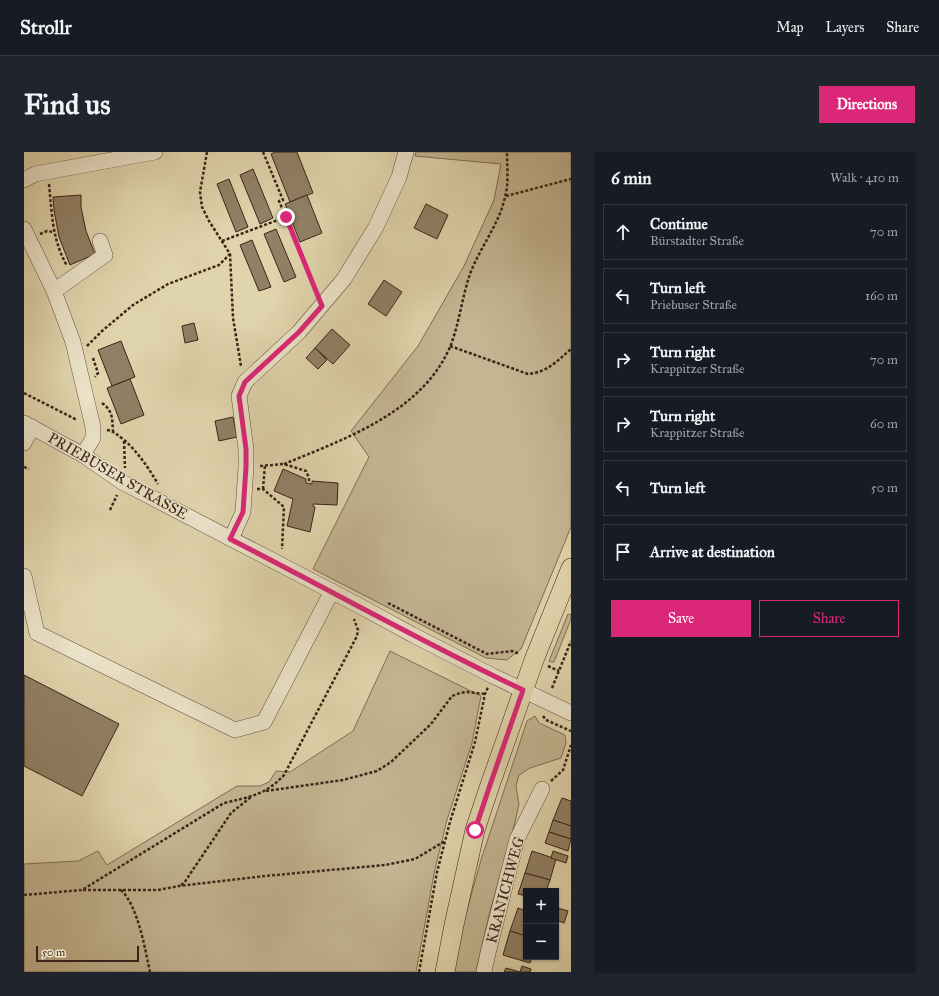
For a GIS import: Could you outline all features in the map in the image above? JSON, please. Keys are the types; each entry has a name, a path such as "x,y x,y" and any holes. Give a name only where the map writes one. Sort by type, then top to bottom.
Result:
{"main road":[{"path":"445,972 475,830 523,690 571,568"}],"street":[{"path":"24,180 35,174 155,152"},
{"path":"230,539 243,512 246,449 239,396 245,382 299,332 344,279 376,227 399,177 406,152"},
{"path":"24,229 54,291 73,342 93,427 93,438 83,455"},
{"path":"54,291 105,255 100,241"},
{"path":"24,443 28,426"},
{"name":"PRIEBUSER STRASSE","path":"28,426 83,455 122,482 332,591 413,635 493,676 571,713"},
{"path":"24,576 36,633 235,730 264,722 332,591"},
{"name":"KRANICHWEG","path":"484,972 517,840 542,789"}],"path":[{"path":"207,152 200,198 202,207 209,221 230,254 233,318 242,376 245,382"},
{"path":"263,152 283,200 279,201 322,306"},
{"path":"246,467 284,464 347,438 397,409 415,395 436,373 450,346 470,274 501,211 506,196 507,152"},
{"path":"48,172 53,232 63,259 74,277"},
{"path":"506,196 571,179"},
{"path":"222,241 286,217"},
{"path":"86,347 102,331 133,305 168,284 219,265 230,254"},
{"path":"450,346 528,374 539,373 552,366 571,349"},
{"path":"90,353 98,373 91,382"},
{"path":"24,393 85,424 112,431 134,449 147,464 160,486"},
{"path":"100,401 109,408 111,414 112,431"},
{"path":"284,464 306,471 309,482"},
{"path":"263,489 265,465"},
{"path":"24,467 29,469"},
{"path":"245,488 263,489 284,506 282,549"},
{"path":"276,546 289,553"},
{"path":"381,600 487,654 512,651 559,671"},
{"path":"266,791 275,785 284,775 357,636 358,630 353,616 358,605"},
{"path":"419,972 437,872 475,742 485,694 493,676"},
{"path":"82,890 224,803 266,791 343,780 377,771 391,762 431,724 452,696 467,692 485,694"},
{"path":"542,789 562,770 571,745"},
{"path":"179,886 184,883 231,813 254,795"},
{"path":"24,895 82,890 158,890 179,886 265,876 385,865 414,860 445,841"},
{"path":"121,890 126,895 137,916 150,972"}],"shaded area":[{"path":"416,152 571,152 571,527 521,649 507,660 486,658 313,569 369,457 351,431 418,346 464,266 494,200 501,164 415,156"},
{"path":"568,614 571,615 571,619 554,662 551,662 549,661"},
{"path":"390,651 481,696 472,743 447,820 435,869 416,972 24,972 24,864 78,861 98,851 107,865 237,786 260,786 269,782 276,771 290,772 353,731"},
{"path":"535,716 539,723 565,735 566,743 561,758 530,768 519,775 516,786 519,804 489,915 476,972 454,972 464,921 481,860 527,721"}],"building":[{"path":"275,152 297,152 313,193 290,202 271,154"},
{"path":"253,169 273,218 260,224 240,175"},
{"path":"229,179 248,227 236,232 217,184"},
{"path":"81,195 81,207 86,231 95,254 70,265 59,237 53,197"},
{"path":"307,195 322,233 300,242 285,204"},
{"path":"426,204 448,215 437,239 414,228"},
{"path":"276,229 296,277 284,282 264,234"},
{"path":"252,240 271,287 259,291 240,245"},
{"path":"384,280 402,292 386,316 368,304"},
{"path":"194,323 198,340 185,343 182,326"},
{"path":"332,329 350,345 333,364 315,348"},
{"path":"121,341 135,377 112,386 98,350"},
{"path":"315,348 327,360 318,369 306,358"},
{"path":"130,379 144,415 121,424 107,388"},
{"path":"233,417 237,437 219,441 215,421"},
{"path":"283,469 306,479 306,483 312,484 312,481 338,483 337,505 313,504 315,507 310,532 287,526 293,499 274,491"},
{"path":"24,675 119,724 82,796 24,766"},
{"path":"562,798 571,801 571,826 553,820"},
{"path":"553,820 571,826 571,839 549,832"},
{"path":"549,832 571,839 568,851 545,843"},
{"path":"532,851 556,859 550,880 525,873"},
{"path":"553,851 568,856 566,863 551,858"},
{"path":"525,873 550,880 547,888 523,888 523,895 518,894"},
{"path":"518,908 523,910 523,935 510,931"},
{"path":"559,908 568,911 564,923 559,921"},
{"path":"510,931 523,935 523,960 531,960 530,963 503,955"},
{"path":"522,966 531,969 530,972 520,972"},
{"path":"506,968 520,972 504,972"}],"route":[{"path":"286,217 322,306 273,358 245,382 239,396 246,449 246,467 243,512 230,539 413,635 523,690 475,830"}]}
